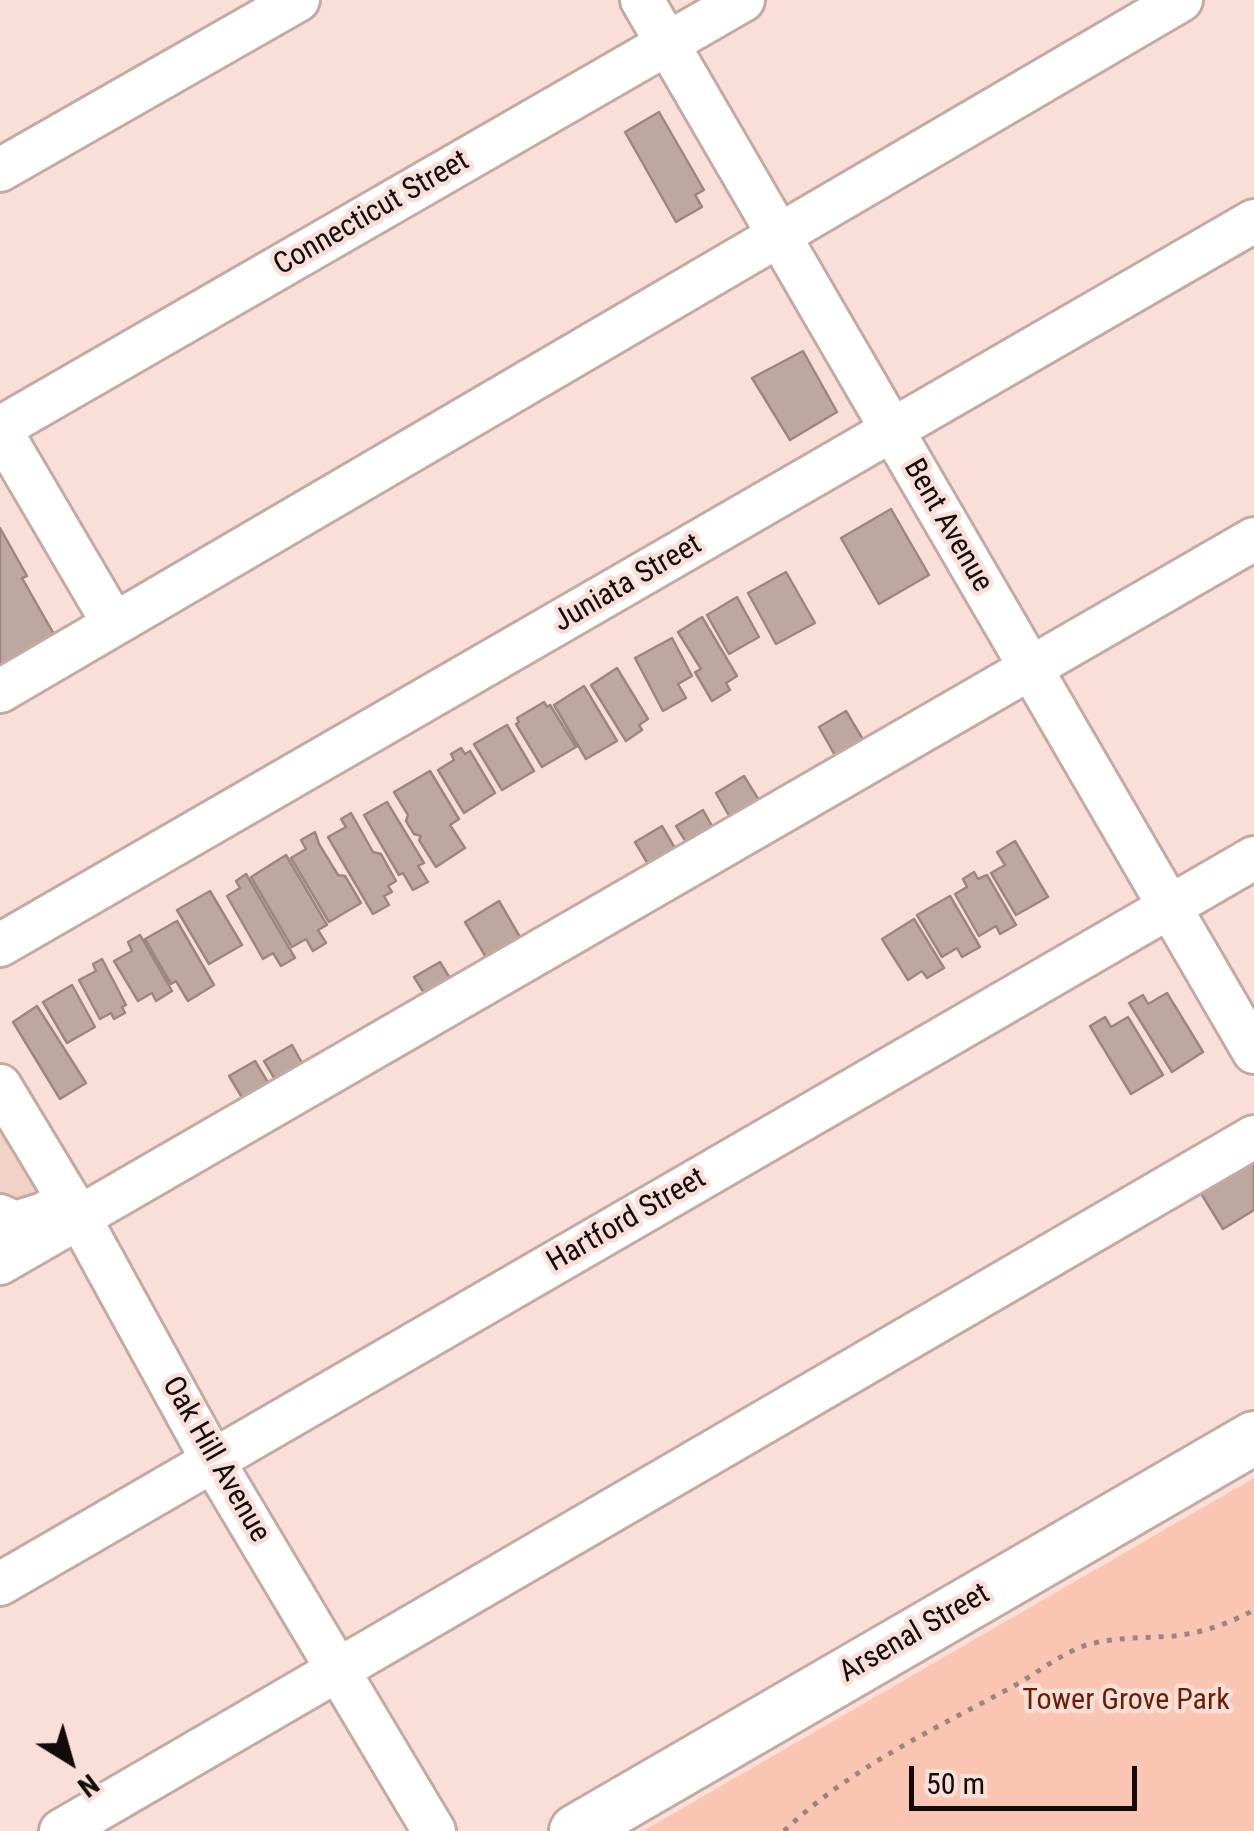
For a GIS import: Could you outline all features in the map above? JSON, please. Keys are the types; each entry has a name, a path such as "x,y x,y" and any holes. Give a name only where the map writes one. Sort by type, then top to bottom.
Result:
{"main road":[{"name":"Arsenal Street","path":"576,1831 1254,1438"}],"street":[{"path":"0,170 298,0"},
{"name":"Bent Avenue","path":"642,0 1254,1052"},
{"name":"Connecticut Street","path":"0,429 743,0"},
{"path":"0,691 1181,0"},
{"name":"Juniata Street","path":"0,944 1254,222"},
{"path":"0,429 114,624"},
{"path":"0,1263 74,1208 1254,539"},
{"name":"Hartford Street","path":"0,1584 1254,858"},
{"name":"Oak Hill Avenue","path":"0,1086 74,1208 213,1461 434,1831"},
{"path":"61,1831 1254,1137"},
{"path":"0,1216 15,1222 74,1208"}],"path":[{"path":"784,1831 822,1798 904,1743 1074,1650 1114,1639 1178,1636 1236,1620 1254,1610"}],"shaded area":[{"path":"0,1125 56,1223 0,1255"}],"green space":[{"name":"Tower Grove Park","path":"1254,1478 1254,1831 643,1831"}],"building":[{"path":"659,112 704,190 695,195 702,207 676,222 625,132"},
{"path":"803,351 837,412 790,440 752,378"},
{"path":"891,509 929,575 879,604 841,538"},
{"path":"0,528 27,576 22,578 59,643 0,677"},
{"path":"786,572 815,623 776,644 748,593"},
{"path":"737,597 759,637 729,654 707,615"},
{"path":"702,617 737,676 726,683 730,690 712,701 695,672 701,669 678,632"},
{"path":"672,638 692,676 678,684 686,698 663,711 635,658"},
{"path":"617,668 648,719 639,725 642,730 626,741 591,685"},
{"path":"584,686 617,741 586,759 554,705"},
{"path":"544,702 547,707 550,705 576,747 542,767 516,724 517,718"},
{"path":"846,711 865,743 837,759 819,727"},
{"path":"507,725 534,771 502,790 474,744"},
{"path":"461,748 465,754 470,751 495,793 464,813 438,770 454,760 451,754"},
{"path":"430,771 459,819 450,825 465,848 436,867 419,840 421,836 414,834 406,821 408,815 394,792"},
{"path":"744,776 760,802 731,819 716,793"},
{"path":"387,802 424,863 418,866 428,882 413,890 403,873 399,875 364,815"},
{"path":"703,810 717,835 691,850 676,826"},
{"path":"351,813 373,852 381,854 396,881 388,886 392,892 384,896 389,905 373,914 328,837 346,827 341,819"},
{"path":"662,826 679,855 652,871 635,842"},
{"path":"315,832 338,875 345,876 361,903 329,922 291,858 306,849 301,840"},
{"path":"1015,841 1048,897 1016,915 991,873 1005,865 997,852"},
{"path":"286,855 327,925 318,930 326,943 313,951 306,939 292,947 251,877"},
{"path":"974,872 978,879 987,875 1016,925 1000,934 996,926 979,936 955,894 967,887 963,879"},
{"path":"246,874 295,958 281,966 273,953 263,959 227,896 240,888 236,881"},
{"path":"210,891 242,945 209,964 177,910"},
{"path":"950,896 980,947 962,957 957,948 942,957 917,915"},
{"path":"499,901 524,944 490,964 465,922"},
{"path":"914,919 944,968 927,978 922,971 908,980 882,939"},
{"path":"177,921 214,985 188,1001 176,981 171,984 145,939"},
{"path":"140,935 172,991 156,1001 152,993 138,1001 114,961 132,951 128,942"},
{"path":"102,959 126,1005 122,1007 125,1013 114,1019 111,1013 100,1019 79,980 96,971 93,964"},
{"path":"440,962 456,988 430,1003 414,977"},
{"path":"72,985 95,1027 67,1043 43,1002"},
{"path":"1167,993 1203,1052 1172,1072 1129,1003 1143,995 1148,1004"},
{"path":"37,1006 86,1083 60,1099 13,1022"},
{"path":"1105,1017 1111,1027 1128,1017 1163,1075 1131,1094 1090,1026"},
{"path":"292,1045 306,1070 279,1086 264,1061"},
{"path":"255,1061 272,1089 246,1104 229,1076"},
{"path":"1254,1151 1254,1210 1223,1229 1197,1187"}]}
